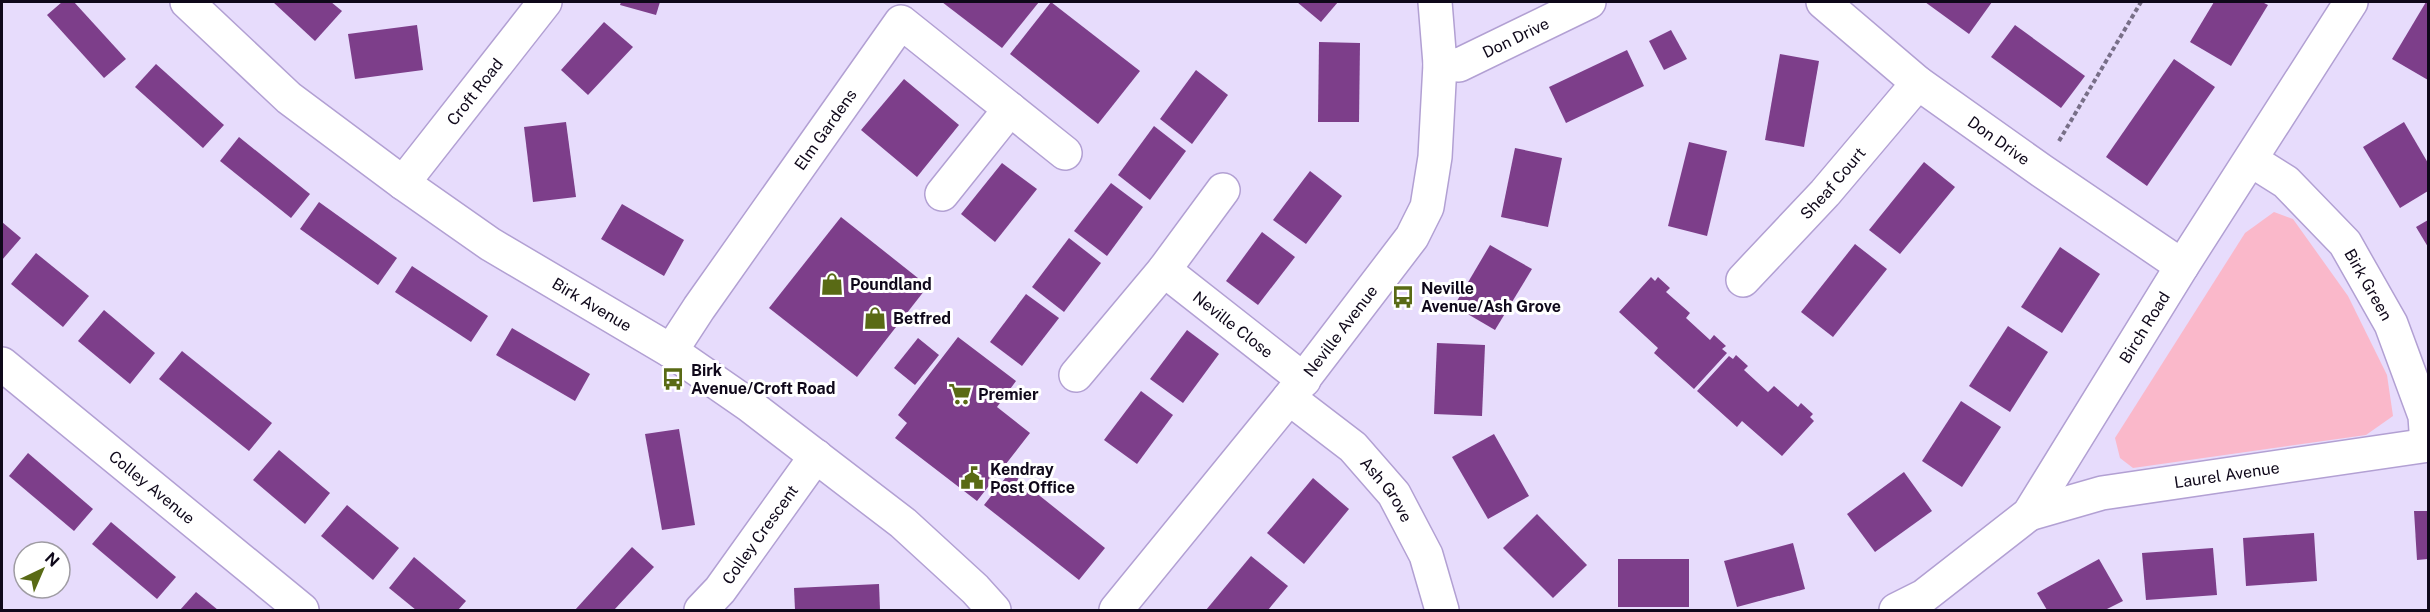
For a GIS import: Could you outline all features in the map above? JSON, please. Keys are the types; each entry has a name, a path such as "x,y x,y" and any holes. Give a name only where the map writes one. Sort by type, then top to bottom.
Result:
{"street":[{"name":"Birk Avenue","path":"187,2 289,98 403,183 490,244 671,351 816,456 903,523 975,589 994,610"},
{"name":"Croft Road","path":"403,183 545,2"},
{"name":"Neville Avenue","path":"1116,610 1297,389 1412,237 1427,207 1435,158 1440,64 1435,2"},
{"name":"Don Drive","path":"1440,64 1459,65 1589,2"},
{"name":"Don Drive","path":"1823,2 1918,83 2182,266"},
{"name":"Birch Road","path":"1896,610 1924,596 2029,514 2182,266 2351,2"},
{"name":"Elm Gardens","path":"671,351 901,22 1065,153"},
{"name":"Sheaf Court","path":"1743,280 1825,193 1918,83"},
{"path":"942,194 1010,109"},
{"name":"Birk Green","path":"2251,160 2286,182 2344,243 2391,324 2425,416 2428,445"},
{"path":"1076,375 1164,270 1223,190"},
{"name":"Neville Close","path":"1164,270 1297,389"},
{"name":"Colley Avenue","path":"2,364 302,610"},
{"name":"Ash Grove","path":"1297,389 1394,494 1426,555 1442,610"},
{"name":"Laurel Avenue","path":"2029,514 2102,493 2428,445"},
{"name":"Colley Crescent","path":"701,610 720,590 816,456"}],"path":[{"path":"2042,171 2140,2"}],"shaded area":[{"path":"2274,212 2293,219 2348,296 2387,375 2393,416 2366,435 2133,468 2120,458 2115,438 2245,233"}],"building":[{"path":"62,2 74,2 126,59 104,78 47,15"},
{"path":"273,2 331,2 342,11 315,41"},
{"path":"621,2 660,2 656,15 620,5"},
{"path":"942,2 1039,2 1002,48"},
{"path":"1051,2 1140,71 1098,124 1010,54"},
{"path":"1297,2 1338,2 1321,22"},
{"path":"1925,2 1992,2 1969,34"},
{"path":"2214,2 2262,2 2268,5 2231,66 2190,42"},
{"path":"2428,2 2428,80 2392,59"},
{"path":"604,22 633,47 588,95 561,70"},
{"path":"417,25 423,70 355,79 348,34"},
{"path":"2015,25 2085,76 2061,108 1991,57"},
{"path":"1671,30 1687,59 1664,70 1649,41"},
{"path":"1319,42 1360,43 1359,122 1318,122"},
{"path":"1627,50 1644,86 1566,123 1549,87"},
{"path":"1780,54 1819,61 1804,147 1765,140"},
{"path":"2174,59 2215,87 2147,186 2106,157"},
{"path":"156,64 224,125 203,148 135,87"},
{"path":"1196,70 1228,95 1192,144 1160,119"},
{"path":"904,79 959,125 917,177 861,130"},
{"path":"566,122 576,197 533,202 524,127"},
{"path":"2404,122 2428,163 2428,191 2400,208 2363,147"},
{"path":"1154,126 1186,151 1150,200 1118,175"},
{"path":"239,137 310,194 291,218 220,161"},
{"path":"1689,142 1727,151 1707,236 1668,226"},
{"path":"1515,148 1562,158 1548,227 1501,217"},
{"path":"1924,162 1955,187 1900,254 1869,230"},
{"path":"1002,163 1037,189 995,242 961,214"},
{"path":"1310,171 1342,196 1306,244 1273,220"},
{"path":"1111,183 1143,207 1107,256 1074,231"},
{"path":"319,202 397,258 378,285 300,229"},
{"path":"622,204 684,240 664,276 601,239"},
{"name":"Poundland","path":"841,217 928,286 857,377 769,308"},
{"path":"2428,220 2428,247 2416,227"},
{"path":"2,222 21,238 2,260"},
{"path":"1262,232 1295,257 1258,305 1226,281"},
{"path":"1069,238 1101,263 1064,312 1032,287"},
{"path":"1855,244 1887,269 1833,337 1801,312"},
{"path":"1490,245 1532,269 1495,330 1454,306"},
{"path":"2060,247 2100,274 2062,333 2021,307"},
{"path":"36,253 89,296 63,327 11,284"},
{"path":"412,266 488,316 471,342 395,292"},
{"path":"1651,277 1655,281 1658,277 1670,288 1666,292 1690,313 1686,318 1710,340 1714,335 1726,346 1722,349 1727,353 1694,389 1654,353 1658,348 1619,312"},
{"path":"1026,294 1059,318 1022,366 990,342"},
{"path":"104,310 155,353 130,384 78,341"},
{"path":"2008,326 2048,352 2010,412 1969,386"},
{"path":"512,328 590,374 575,401 496,355"},
{"path":"1187,330 1219,354 1183,403 1150,379"},
{"name":"Premier","path":"958,337 1016,381 997,407 1030,433 977,501 895,438 907,423 898,415"},
{"path":"918,338 939,355 915,385 894,368"},
{"path":"1437,343 1485,345 1482,416 1434,414"},
{"path":"182,351 272,423 249,451 159,379"},
{"path":"1736,355 1748,366 1744,370 1768,392 1774,386 1798,407 1801,403 1813,414 1810,417 1814,421 1782,456 1742,421 1737,427 1697,391 1729,356 1733,359"},
{"path":"1141,391 1173,415 1137,464 1104,440"},
{"path":"1961,401 2001,427 1962,487 1922,461"},
{"path":"679,429 695,525 662,530 645,434"},
{"path":"1494,434 1529,496 1488,519 1452,457"},
{"path":"279,450 330,493 305,524 253,480"},
{"path":"28,453 93,509 74,531 9,476"},
{"path":"1010,472 1105,548 1079,580 984,505"},
{"path":"1904,472 1932,511 1875,552 1847,514"},
{"path":"1313,478 1349,509 1304,564 1267,533"},
{"path":"347,505 399,548 373,580 321,536"},
{"path":"2414,511 2428,511 2428,559 2417,560"},
{"path":"1537,514 1587,565 1553,598 1503,548"},
{"path":"111,522 176,577 157,599 92,544"},
{"path":"2314,533 2317,581 2246,586 2243,538"},
{"path":"1793,543 1805,589 1737,607 1724,561"},
{"path":"632,547 654,567 614,610 575,610"},
{"path":"2213,548 2217,595 2146,600 2142,553"},
{"path":"1251,556 1288,586 1268,610 1206,610"},
{"path":"414,557 466,601 458,610 416,610 389,588"},
{"path":"1618,559 1689,559 1689,607 1618,607"},
{"path":"2099,559 2123,601 2105,610 2047,610 2037,593"},
{"path":"879,584 880,610 795,610 794,588"},
{"path":"196,592 218,610 180,610"}],"place":[{"name":"Poundland","path":"832,284"},
{"name":"Neville Avenue/Ash Grove","path":"1403,297"},
{"name":"Betfred","path":"875,318"},
{"name":"Birk Avenue/Croft Road","path":"673,379"},
{"name":"Premier","path":"960,394"},
{"name":"Kendray Post Office","path":"972,478"}]}
